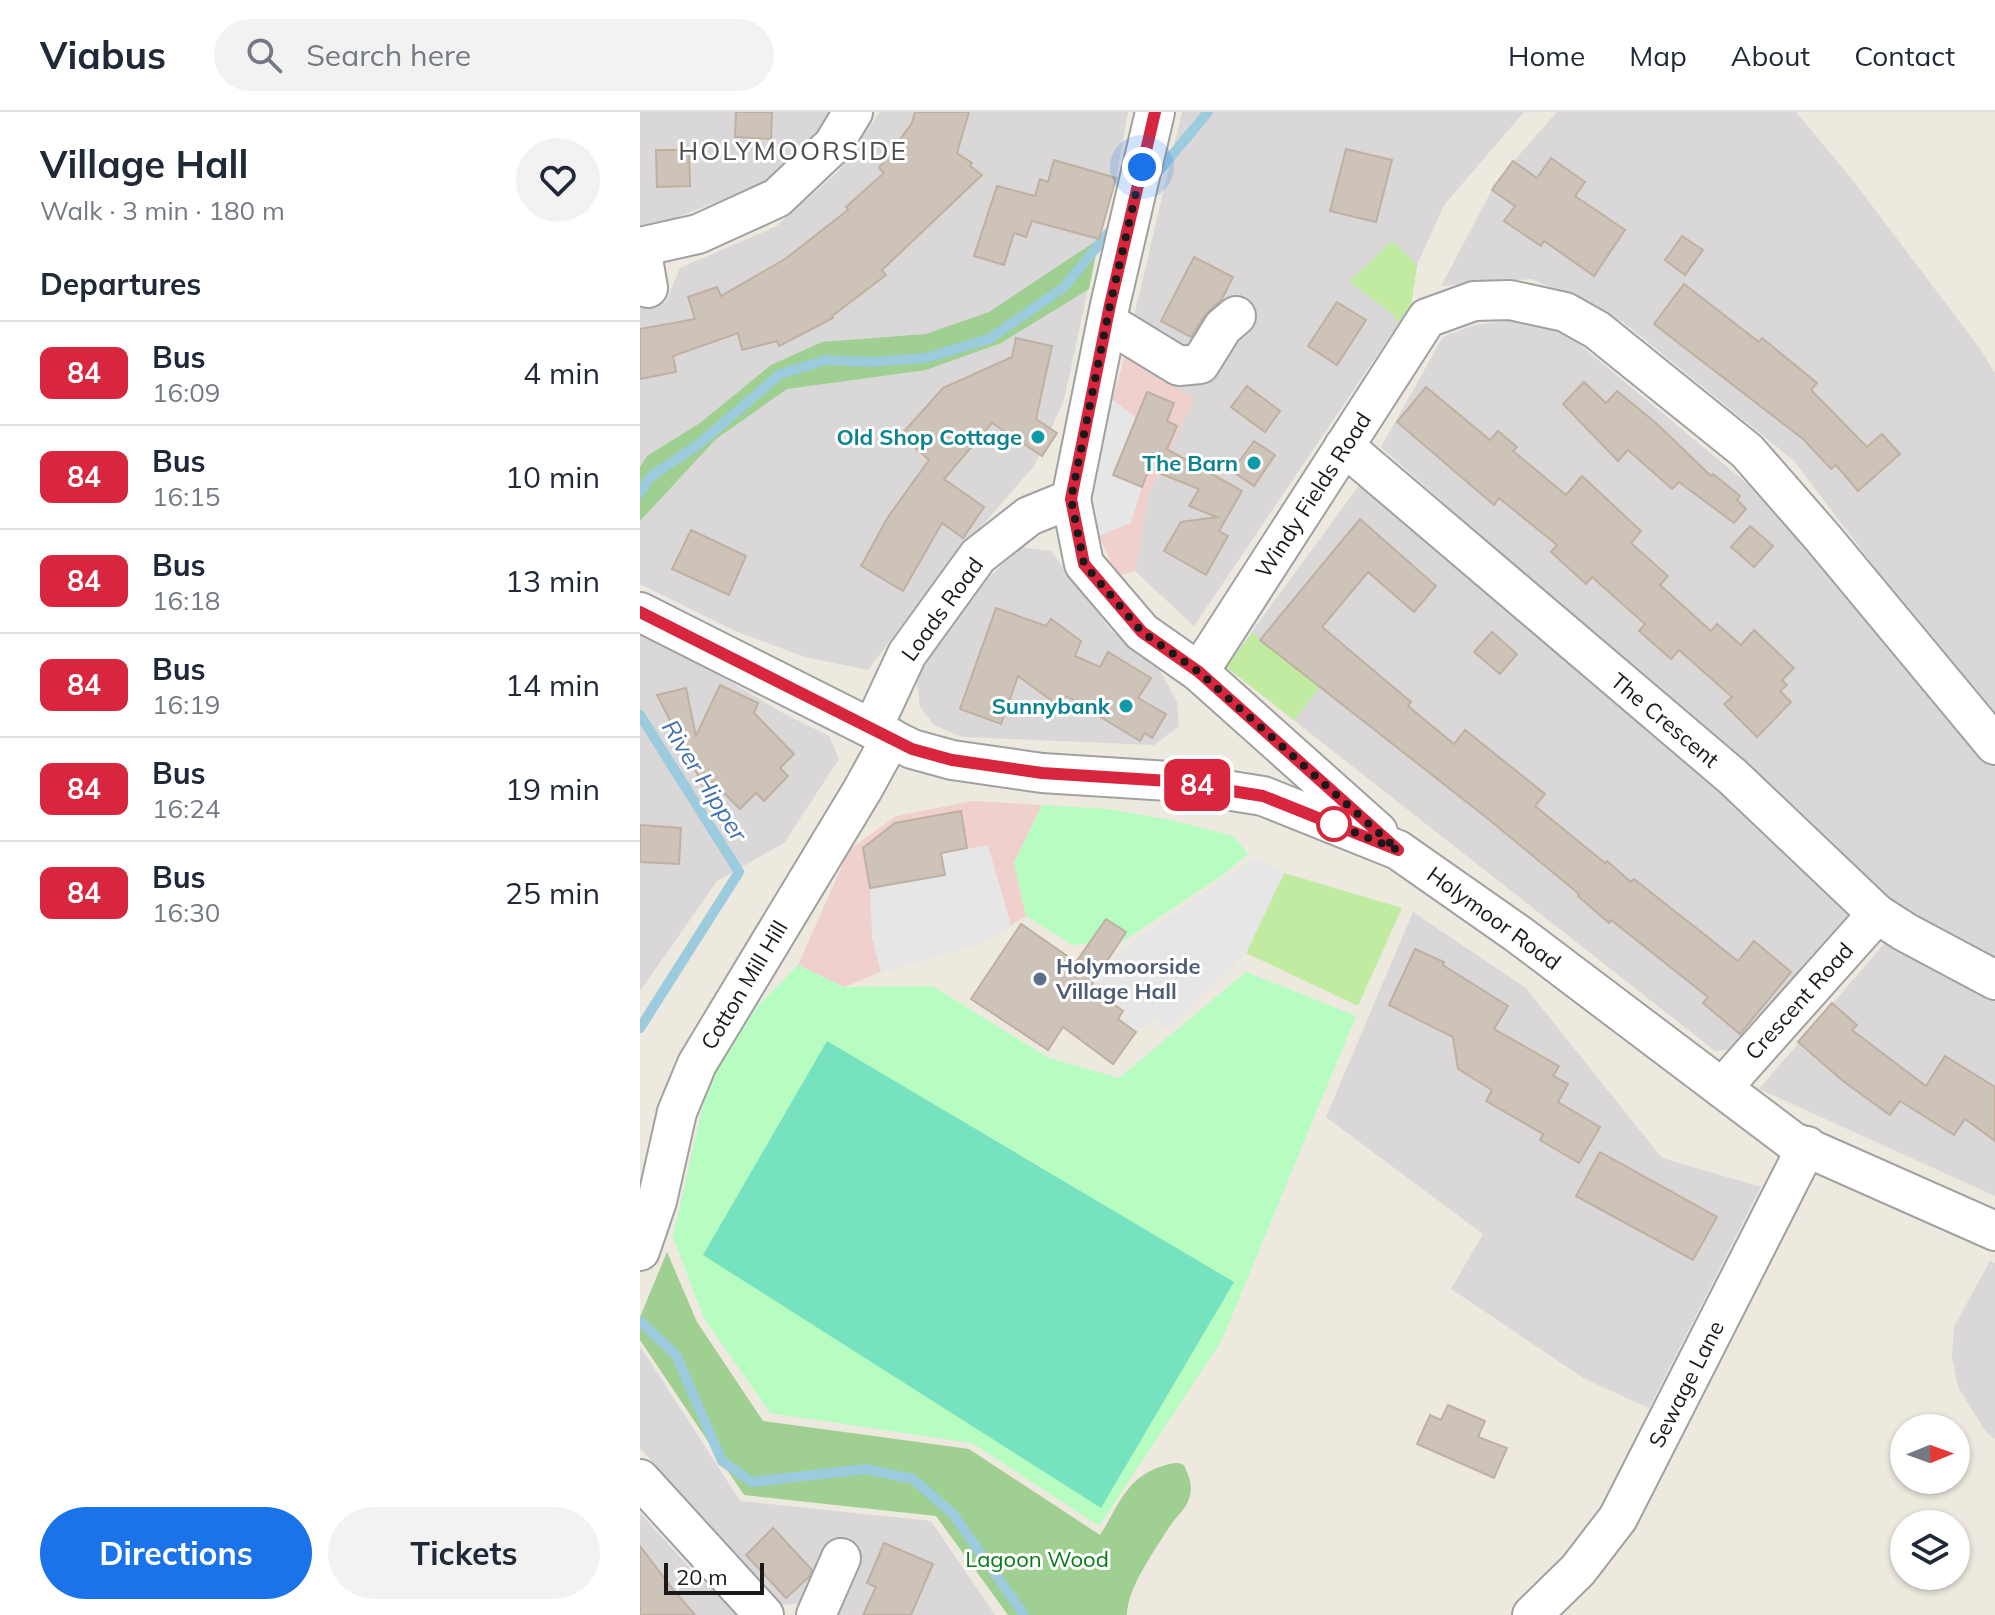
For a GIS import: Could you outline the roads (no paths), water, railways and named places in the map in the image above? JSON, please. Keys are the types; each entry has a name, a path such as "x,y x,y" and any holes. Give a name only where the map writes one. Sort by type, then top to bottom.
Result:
{"street":[{"path":"648,288 640,247 698,234 777,198 833,145 853,112"},
{"path":"1155,112 1071,499 1084,564 1142,632 1199,672 1398,850"},
{"name":"Windy Fields Road","path":"1199,672 1427,318 1474,301 1510,300 1565,312 1597,330 1747,451 1995,745"},
{"path":"1107,322 1179,366 1200,364 1223,327 1236,316"},
{"name":"The Crescent","path":"1344,446 1733,777 1877,914 1995,980"},
{"name":"Loads Road","path":"882,732 907,654 978,556 1029,516 1071,499"},
{"name":"Holymoor Road","path":"640,612 912,749 952,760 1042,773 1169,781 1263,796 1398,850 1518,934 1792,1141 1995,1231"},
{"name":"Cotton Mill Hill","path":"640,1251 657,1201 677,1112 697,1064 863,789 882,732"},
{"name":"Crescent Road","path":"1722,1088 1877,914"},
{"name":"Sewage Lane","path":"1536,1610 1578,1570 1618,1518 1807,1146"},
{"path":"640,1479 764,1615"},
{"path":"816,1615 841,1558"}],"waterway":[{"path":"1153,178 1208,112"},
{"path":"640,493 650,477 699,444 780,374 826,360 869,362 926,358 989,339 1063,288 1115,225"},
{"name":"River Hipper","path":"640,715 739,872 640,1028"},
{"name":"River Hipper","path":"640,1321 676,1355 722,1461 752,1482 865,1469 913,1479 953,1514 1024,1615"}],"place":[{"name":"Old Shop Cottage","path":"1038,437"},
{"name":"The Barn","path":"1254,463"},
{"name":"Sunnybank","path":"1126,706"},
{"name":"Holymoorside Village Hall","path":"1040,979"}],"district":[{"name":"HOLYMOORSIDE","path":"793,150"}],"park label":[{"name":"Lagoon Wood","path":"1037,1559"}]}
